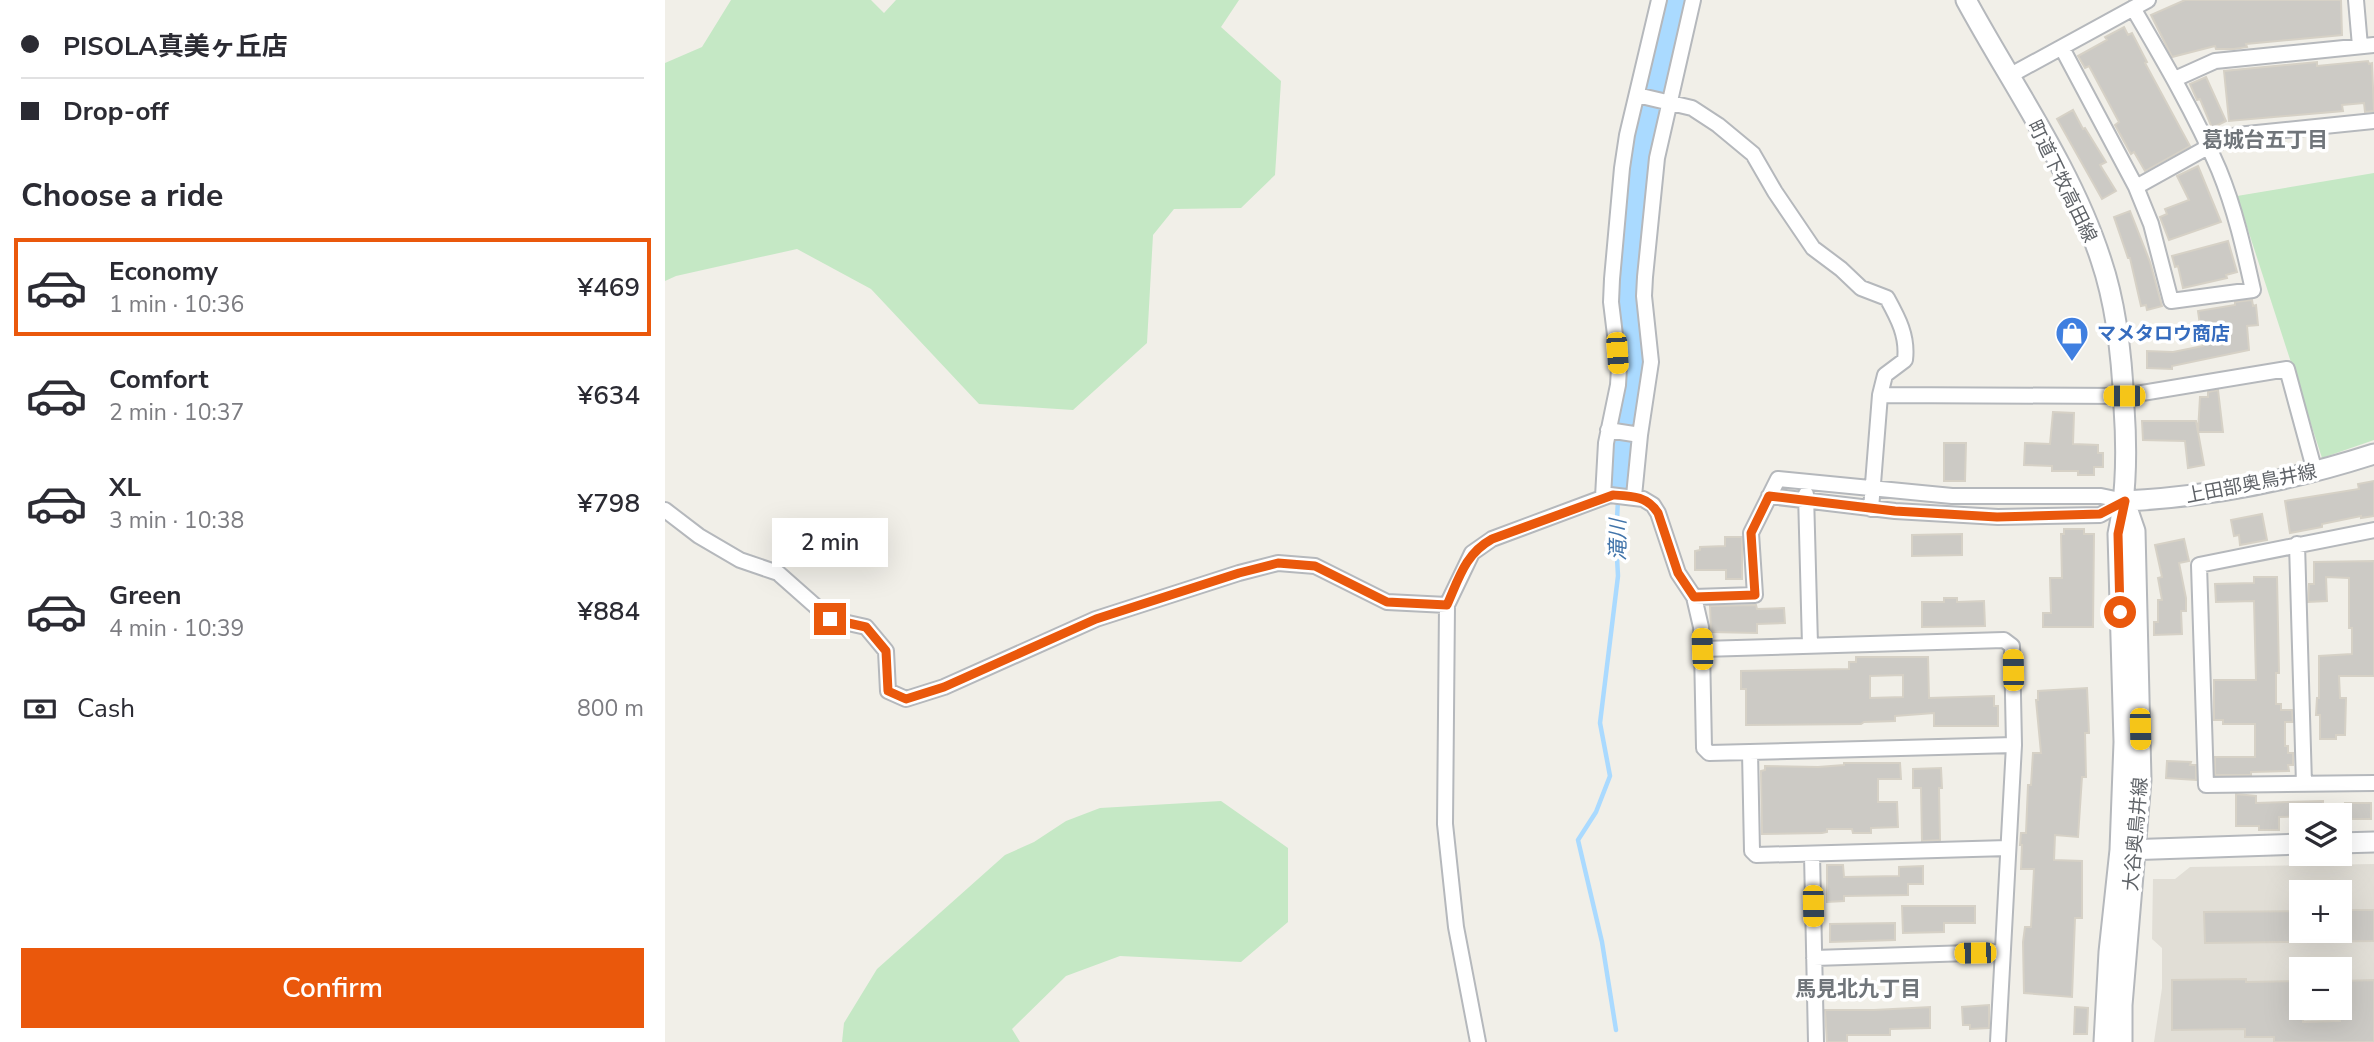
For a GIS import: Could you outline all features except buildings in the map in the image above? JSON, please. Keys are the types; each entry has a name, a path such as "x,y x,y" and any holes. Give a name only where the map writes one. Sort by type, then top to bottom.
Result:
{"street":[{"path":"1608,496 1603,477 1619,368 1611,302 1622,168 1659,0"},
{"path":"1634,496 1651,362 1644,296 1657,158 1693,0"},
{"path":"2009,76 2148,0"},
{"path":"2175,79 2215,61 2367,46 2356,0"},
{"name":"町道下牧高田線","path":"1971,2 2071,187 2102,262 2115,317 2124,396 2125,501 2118,534 2128,849"},
{"path":"2062,48 2136,187 2151,224 2171,301 2253,289 2238,223 2219,171 2175,79 2133,8"},
{"path":"1637,95 1692,108 1710,119 1753,154 1812,248 1861,288 1887,298 1903,329 1907,348 1906,360 1885,375 1880,395 1871,509"},
{"path":"2136,187 2208,147 2237,135 2374,121"},
{"path":"1880,395 2124,396 2287,369 2315,471"},
{"path":"1608,430 1640,435"},
{"name":"上田部奥鳥井線","path":"2125,501 2196,495 2315,471 2374,454"},
{"path":"1694,597 1755,595 1751,533 1778,479 1952,496 2101,496 2125,501"},
{"path":"1806,482 1810,645"},
{"path":"1478,1042 1456,927 1445,824 1447,605 1472,553 1481,545 1608,496 1634,496 1653,505 1678,573 1694,597 1701,627 1704,748 1709,753 2014,744"},
{"path":"1769,496 1871,509 1997,517 2100,514 2125,501"},
{"path":"665,510 699,536 740,560 778,573 830,619 866,627 886,651 888,691 906,699 944,687 1096,619 1278,563 1315,566 1387,602 1447,605"},
{"path":"2374,530 2199,565 2206,785 2374,783"},
{"path":"2297,544 2304,785"},
{"path":"1702,649 2004,640 2012,646 2014,744 1998,1042"},
{"path":"1750,752 1752,850 1756,855 2008,848"},
{"path":"2352,843 2374,842"},
{"path":"2104,1042 2109,952 2128,849 2289,844"},
{"name":"大谷奥鳥井線","path":"2122,1042 2128,849"},
{"path":"1812,854 1817,1042"},
{"path":"1814,958 2001,952"}],"shaded area":[{"path":"2374,864 2374,1042 2154,1042 2162,988 2162,948 2152,939 2153,879 2175,879 2190,867"}],"green space":[{"path":"731,0 871,0 884,13 896,0 1239,0 1221,27 1281,81 1275,175 1241,208 1174,209 1153,235 1147,343 1073,410 979,404 871,289 797,249 676,276 665,281 665,63 702,47"},
{"path":"2374,173 2374,440 2322,458 2237,196"},
{"path":"1221,801 1288,848 1288,922 1241,962 1120,956 1066,976 1012,1029 1020,1042 842,1042 844,1023 877,969 1005,855 1034,842 1066,821 1100,808"}],"waterway":[{"name":"滝川","path":"1619,489 1622,447 1635,367 1628,293 1638,176 1676,0"},
{"name":"滝川","path":"1616,1030 1602,942 1578,840 1596,812 1610,776 1600,723 1618,576 1618,500"}],"place":[{"name":"マメタロウ商店","path":"2072,363"}],"district":[{"name":"葛城台五丁目","path":"2265,140"},
{"name":"馬見北九丁目","path":"1858,989"}],"route":[{"path":"830,619 866,627 886,651 888,691 906,699 944,687 1096,619 1278,563 1315,566 1387,602 1447,605 1472,553 1481,545 1613,495 1634,496 1653,505 1678,573 1694,597 1755,595 1751,533 1769,496 1895,511 1997,517 2100,514 2125,501 2118,534 2120,612"}]}
